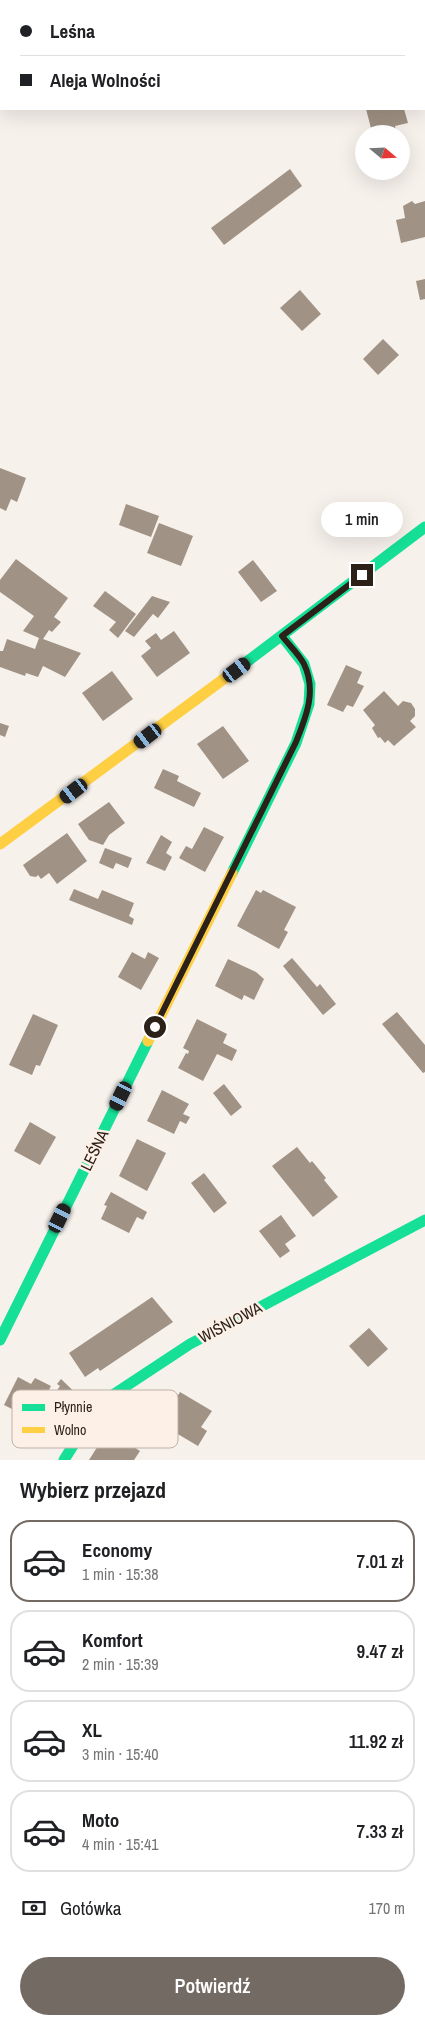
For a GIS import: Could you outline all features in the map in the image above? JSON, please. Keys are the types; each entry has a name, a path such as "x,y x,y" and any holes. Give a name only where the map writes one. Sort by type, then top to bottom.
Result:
{"street":[{"path":"0,844 282,636 425,527"},
{"name":"LEŚNA","path":"0,1340 296,742 306,718 310,701 310,683 304,663 282,636"},
{"name":"WIŚNIOWA","path":"120,1390 190,1344 425,1220"},
{"name":"WIŚNIOWA","path":"64,1460 72,1448"}],"building":[{"path":"366,110 404,110 408,123 399,125 370,125"},
{"path":"290,169 302,186 224,245 211,228"},
{"path":"412,201 415,204 425,201 425,237 401,243 396,220 405,218 403,206"},
{"path":"425,279 425,299 420,300 416,281"},
{"path":"300,290 321,314 302,331 280,308"},
{"path":"383,339 399,355 378,375 363,359"},
{"path":"0,468 26,478 17,502 11,499 6,511 0,508"},
{"path":"126,504 159,516 151,537 119,525"},
{"path":"159,523 193,536 181,566 147,553"},
{"path":"16,559 68,598 54,617 61,622 52,632 49,630 43,639 81,653 65,677 43,666 38,677 26,673 25,676 0,667 0,651 3,651 7,639 35,649 39,638 23,631 34,616 0,592 0,580"},
{"path":"253,560 277,591 261,602 238,572"},
{"path":"105,591 136,614 118,638 109,630 116,622 93,606"},
{"path":"152,596 170,602 158,618 153,614 134,637 125,631"},
{"path":"174,631 190,653 157,677 141,656 151,648 145,641 156,633 161,640"},
{"path":"346,665 362,672 357,683 364,686 353,707 347,705 343,712 327,705"},
{"path":"112,671 133,699 103,721 82,693"},
{"path":"384,691 398,706 403,701 411,703 415,709 415,716 410,721 416,727 394,746 388,740 385,743 380,737 378,738 372,728 375,725 363,710"},
{"path":"0,723 9,726 5,737 0,735"},
{"path":"223,726 249,761 223,779 197,744"},
{"path":"163,769 179,776 177,781 201,793 194,807 154,788"},
{"path":"109,802 125,823 109,835 103,845 89,840 78,824"},
{"path":"204,827 224,837 205,872 179,858 186,846 192,849"},
{"path":"67,833 87,861 57,884 49,873 41,879 38,875 36,877 30,876 23,865"},
{"path":"161,835 172,842 166,853 172,857 165,871 146,863"},
{"path":"105,848 132,858 128,868 116,863 113,869 99,863"},
{"path":"74,889 98,899 102,890 134,903 129,916 134,919 132,925 69,900"},
{"path":"256,890 261,893 263,890 296,907 284,930 288,932 279,949 237,926"},
{"path":"132,952 145,959 148,952 159,958 141,990 118,977"},
{"path":"292,958 317,987 320,984 336,1004 323,1015 283,966"},
{"path":"228,959 256,972 264,979 254,1000 244,995 242,1000 215,986"},
{"path":"397,1012 425,1045 425,1072 423,1073 382,1024"},
{"path":"33,1014 58,1025 40,1066 36,1065 32,1075 9,1065"},
{"path":"197,1019 227,1034 223,1043 237,1050 232,1061 217,1054 203,1081 178,1068 186,1053 188,1054 189,1051 183,1048"},
{"path":"224,1084 242,1107 231,1116 213,1093"},
{"path":"162,1090 189,1104 183,1114 190,1117 186,1124 180,1121 174,1134 147,1121"},
{"path":"30,1122 56,1137 40,1165 14,1151"},
{"path":"137,1139 166,1153 147,1191 119,1176"},
{"path":"297,1147 326,1178 324,1180 338,1197 313,1217 272,1166"},
{"path":"204,1173 227,1203 214,1213 191,1183"},
{"path":"111,1192 147,1212 143,1220 137,1217 129,1233 101,1219 107,1206 104,1205"},
{"path":"281,1215 296,1236 285,1244 290,1251 280,1258 259,1231"},
{"path":"152,1297 173,1322 100,1371 98,1368 85,1377 69,1353"},
{"path":"369,1328 388,1349 368,1367 349,1346"},
{"path":"18,1377 31,1384 35,1378 51,1386 49,1390 12,1390 12,1409 4,1405"},
{"path":"61,1379 72,1390 57,1390 60,1386 57,1384"},
{"path":"180,1392 212,1411 201,1427 207,1431 198,1446 178,1434 178,1395"},
{"path":"97,1448 135,1448 140,1451 134,1460 89,1460"}],"traffic: fast":[{"path":"244,664 425,527"},
{"path":"232,873 296,743 309,704 310,684 304,664 282,636"},
{"path":"0,1340 148,1041"},
{"path":"120,1390 190,1344 425,1220"},
{"path":"64,1460 72,1448"}],"traffic: slow":[{"path":"0,844 244,664"},
{"path":"148,1041 232,873"}],"route":[{"path":"155,1027 296,742 306,718 310,701 310,683 304,663 282,636 362,575"}]}
